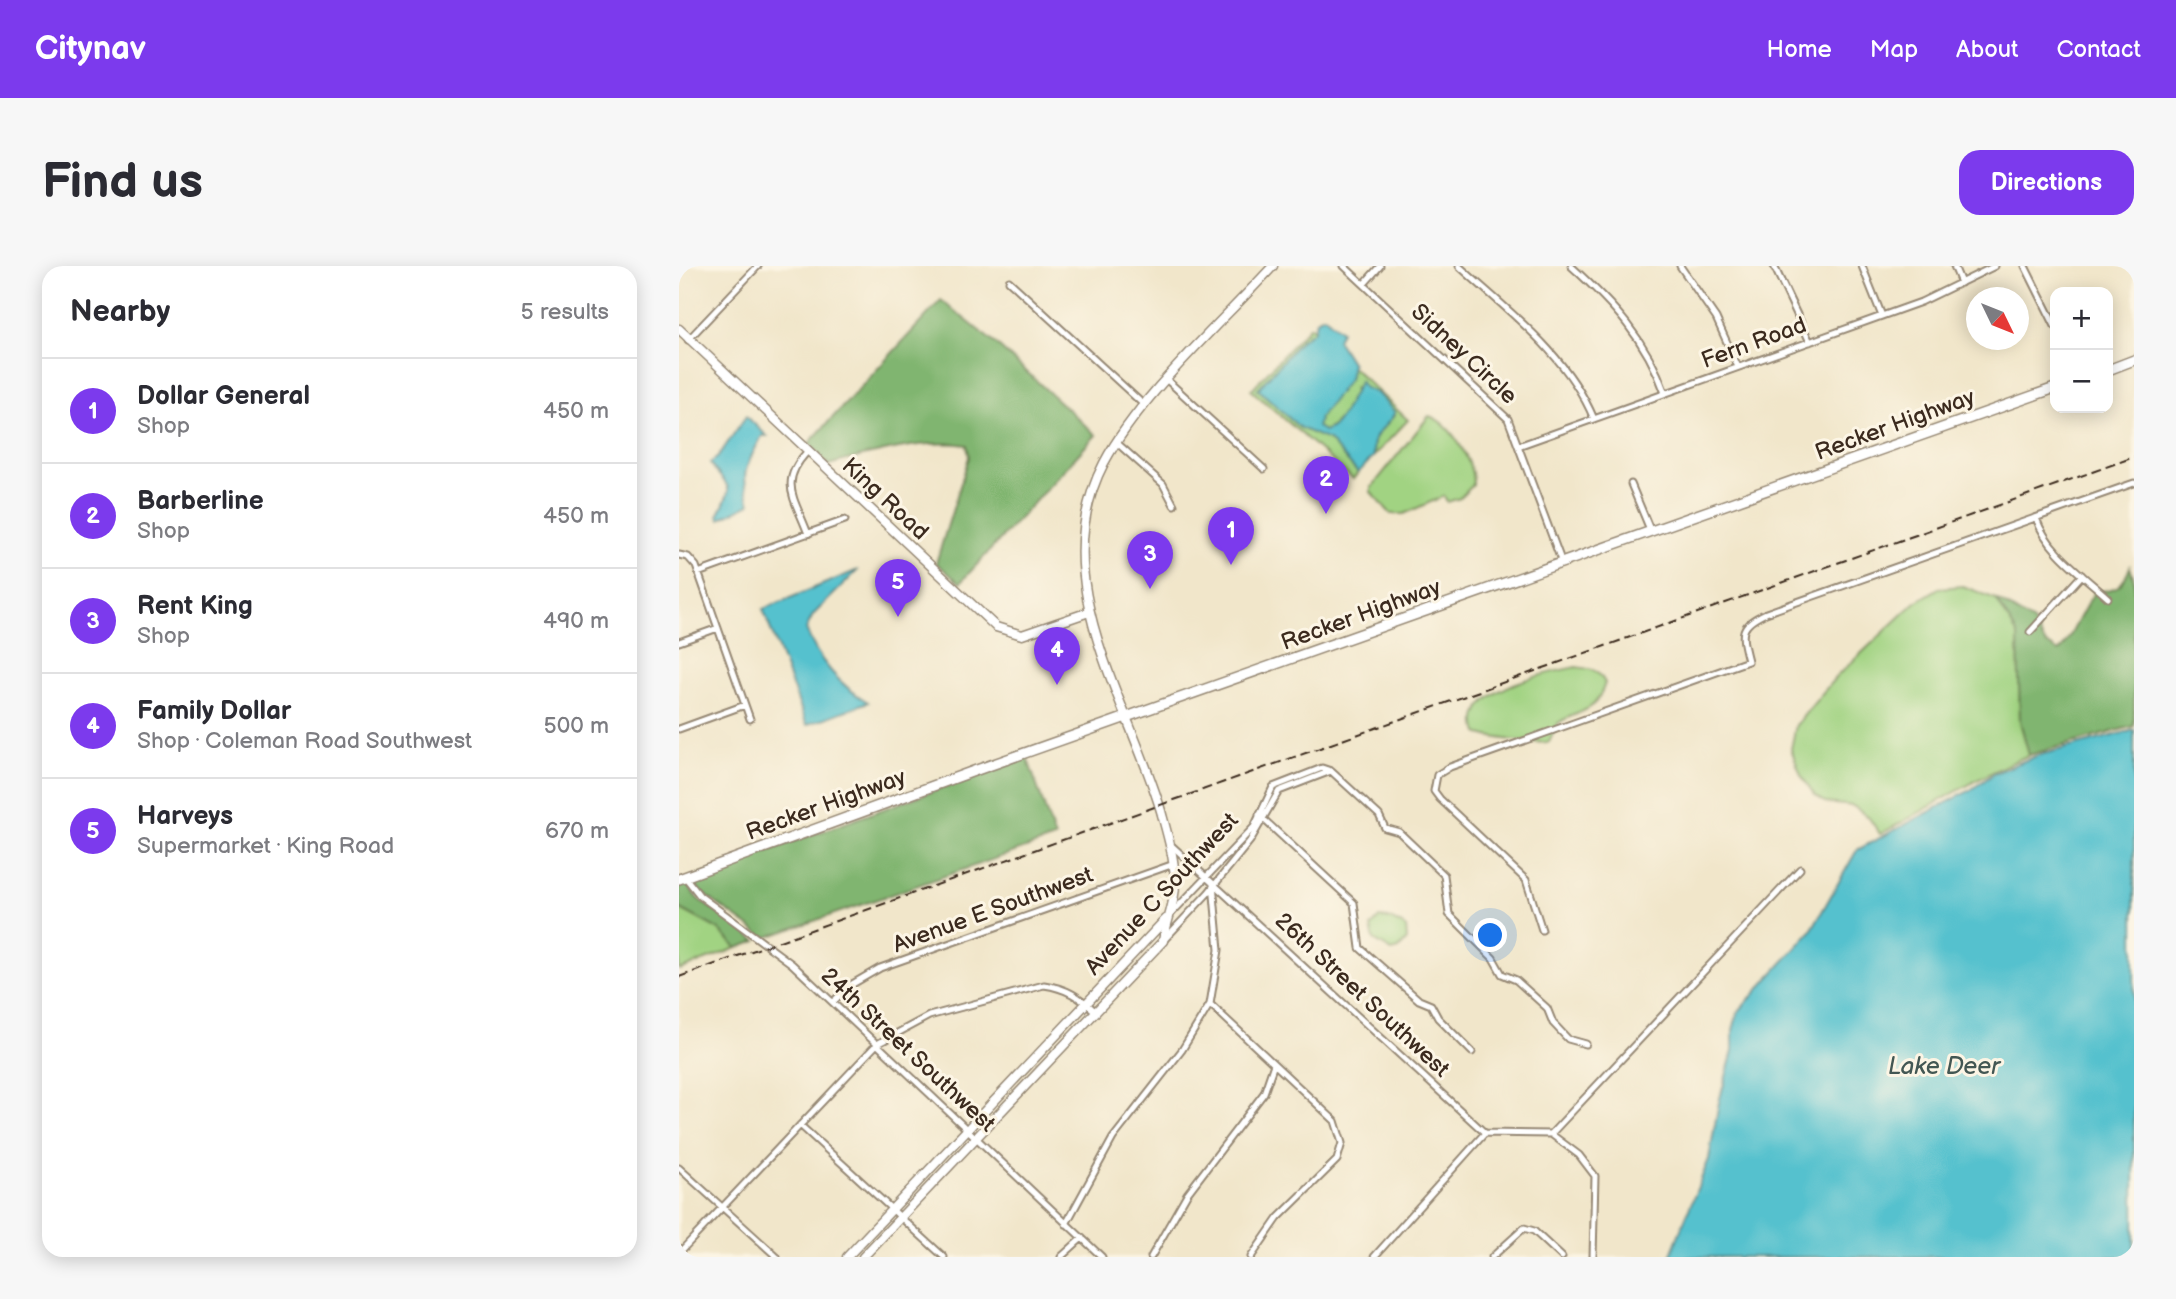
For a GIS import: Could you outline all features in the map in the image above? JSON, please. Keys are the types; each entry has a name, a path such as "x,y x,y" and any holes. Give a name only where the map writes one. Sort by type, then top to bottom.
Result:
{"main road":[{"path":"2113,368 2134,360"},
{"name":"Recker Highway","path":"682,878 2050,390"}],"street":[{"path":"688,340 758,266"},
{"path":"1163,941 1174,896 1174,864 1170,844 1089,612 1081,573 1082,538 1092,494 1116,442 1144,405 1270,269 1260,266"},
{"name":"Sidney Circle","path":"1344,266 1502,412 1521,445 1562,564"},
{"path":"1364,284 1380,266"},
{"path":"1459,266 1559,358 1578,384 1594,419"},
{"path":"1571,266 1614,306 1635,331 1654,364 1665,393"},
{"path":"1680,266 1716,318 1738,367"},
{"path":"1774,266 1810,342"},
{"path":"1862,266 1882,316"},
{"path":"1954,266 1961,283"},
{"name":"Fern Road","path":"1521,445 1882,316 1995,266"},
{"path":"2025,266 2050,316"},
{"path":"1009,281 1144,405"},
{"name":"King Road","path":"679,329 996,627 1022,635 1089,612"},
{"path":"1167,380 1264,469"},
{"path":"1116,442 1163,484 1174,505"},
{"path":"807,452 793,467 789,481 808,534"},
{"path":"1542,930 1527,880 1440,799 1434,791 1437,775 1450,768 1748,662 1742,637 1744,628 1750,620 1766,613 2134,483"},
{"path":"1631,484 1651,532"},
{"path":"2036,518 2046,540 2108,598"},
{"path":"698,573 845,520"},
{"path":"679,555 688,557 698,573 750,719"},
{"path":"2030,632 2083,575"},
{"path":"679,642 718,628"},
{"path":"679,729 745,705"},
{"name":"Avenue C Southwest","path":"848,1257 1254,827 1279,791 1331,771 1378,815 1385,828 1399,832 1444,875 1451,919 1493,958 1502,974 1516,979 1547,1009 1553,1023 1568,1039 1586,1044"},
{"path":"1261,817 1354,903 1360,948 1419,1000 1431,1004 1438,1018 1472,1052"},
{"name":"Avenue C Southwest","path":"863,1257 1163,941 1250,841 1261,817"},
{"path":"1066,1224 1113,1138 1182,1050 1210,1004 1219,950 1213,884 1170,844"},
{"name":"Avenue E Southwest","path":"833,1002 849,986 880,968 1174,864"},
{"path":"1551,1134 1800,869"},
{"name":"24th Street Southwest","path":"682,878 700,896 768,945 833,1002 1102,1257"},
{"name":"26th Street Southwest","path":"1213,884 1485,1133"},
{"path":"679,1253 877,1044 929,1016 1033,986 1057,986 1087,1003 1096,1012"},
{"path":"1210,1004 1335,1121 1341,1135 1340,1153 1330,1167 1278,1218 1251,1257"},
{"path":"1151,1257 1182,1201 1264,1093 1273,1064"},
{"path":"800,1125 944,1257"},
{"path":"1374,1257 1485,1133 1551,1134 1579,1155 1595,1176 1593,1257"},
{"path":"679,1168 777,1257"},
{"path":"1493,1257 1524,1228 1534,1230 1562,1257"},
{"path":"1061,1257 1082,1238"}],"green space":[{"path":"941,300 996,344 1096,435 960,583 936,563 969,457 967,445 914,446 828,465 809,443"},
{"path":"1310,326 1315,331 1301,340 1258,389 1300,428 1329,440 1358,473 1353,479 1251,390"},
{"path":"1350,365 1408,420 1374,456 1375,438 1395,415 1377,393 1355,387 1348,407 1340,418 1324,431 1317,427 1323,411 1344,384"},
{"path":"1429,416 1445,426 1460,444 1470,466 1473,485 1460,498 1447,502 1444,496 1404,514 1391,514 1371,492 1371,488"},
{"path":"2130,567 2134,580 2134,726 2029,755 2020,721 2018,635 1996,599 2033,622 2045,643 2059,652 2094,593 2116,587 2124,580"},
{"path":"1963,586 1996,599 2018,635 2020,721 2029,755 1880,834 1869,818 1853,806 1826,803 1814,794 1801,775 1791,749 1796,725 1835,678 1916,602 1939,588"},
{"path":"1576,667 1593,670 1605,683 1597,701 1558,723 1549,742 1513,740 1478,733 1476,718 1482,705 1494,694 1528,679"},
{"path":"1027,757 1055,838 765,938 702,893 690,879"},
{"path":"684,882 698,899 757,941 737,948 718,929 679,908 679,883"},
{"path":"679,908 718,929 737,948 679,970"},
{"path":"1379,918 1390,919 1406,927 1407,940 1399,949 1392,951 1374,940 1371,927"}],"water":[{"path":"1324,316 1341,331 1337,340 1352,364 1349,379 1320,417 1317,427 1324,431 1333,427 1360,381 1365,388 1377,393 1395,412 1374,441 1374,456 1358,473 1329,440 1300,428 1258,389 1301,340 1314,331 1316,320"},
{"path":"746,416 767,436 762,436 746,469 745,484 750,504 720,519 718,516 728,491 725,482 710,463 718,457"},
{"path":"858,570 813,615 806,629 816,651 831,671 848,688 868,702 807,725 763,609"},
{"name":"Lake Deer","path":"2134,730 2134,1257 1670,1257 1709,1159 1719,1102 1733,1051 1733,1030 1738,1012 1811,931 1857,850 1969,791 1995,773 2036,756"}],"railway":[{"path":"679,977 2134,457"}],"place":[{"name":"Barberline","path":"1326,514"},
{"name":"Dollar General","path":"1231,565"},
{"name":"Rent King","path":"1150,589"},
{"name":"Harveys","path":"898,617"},
{"name":"Family Dollar","path":"1057,685"}]}
